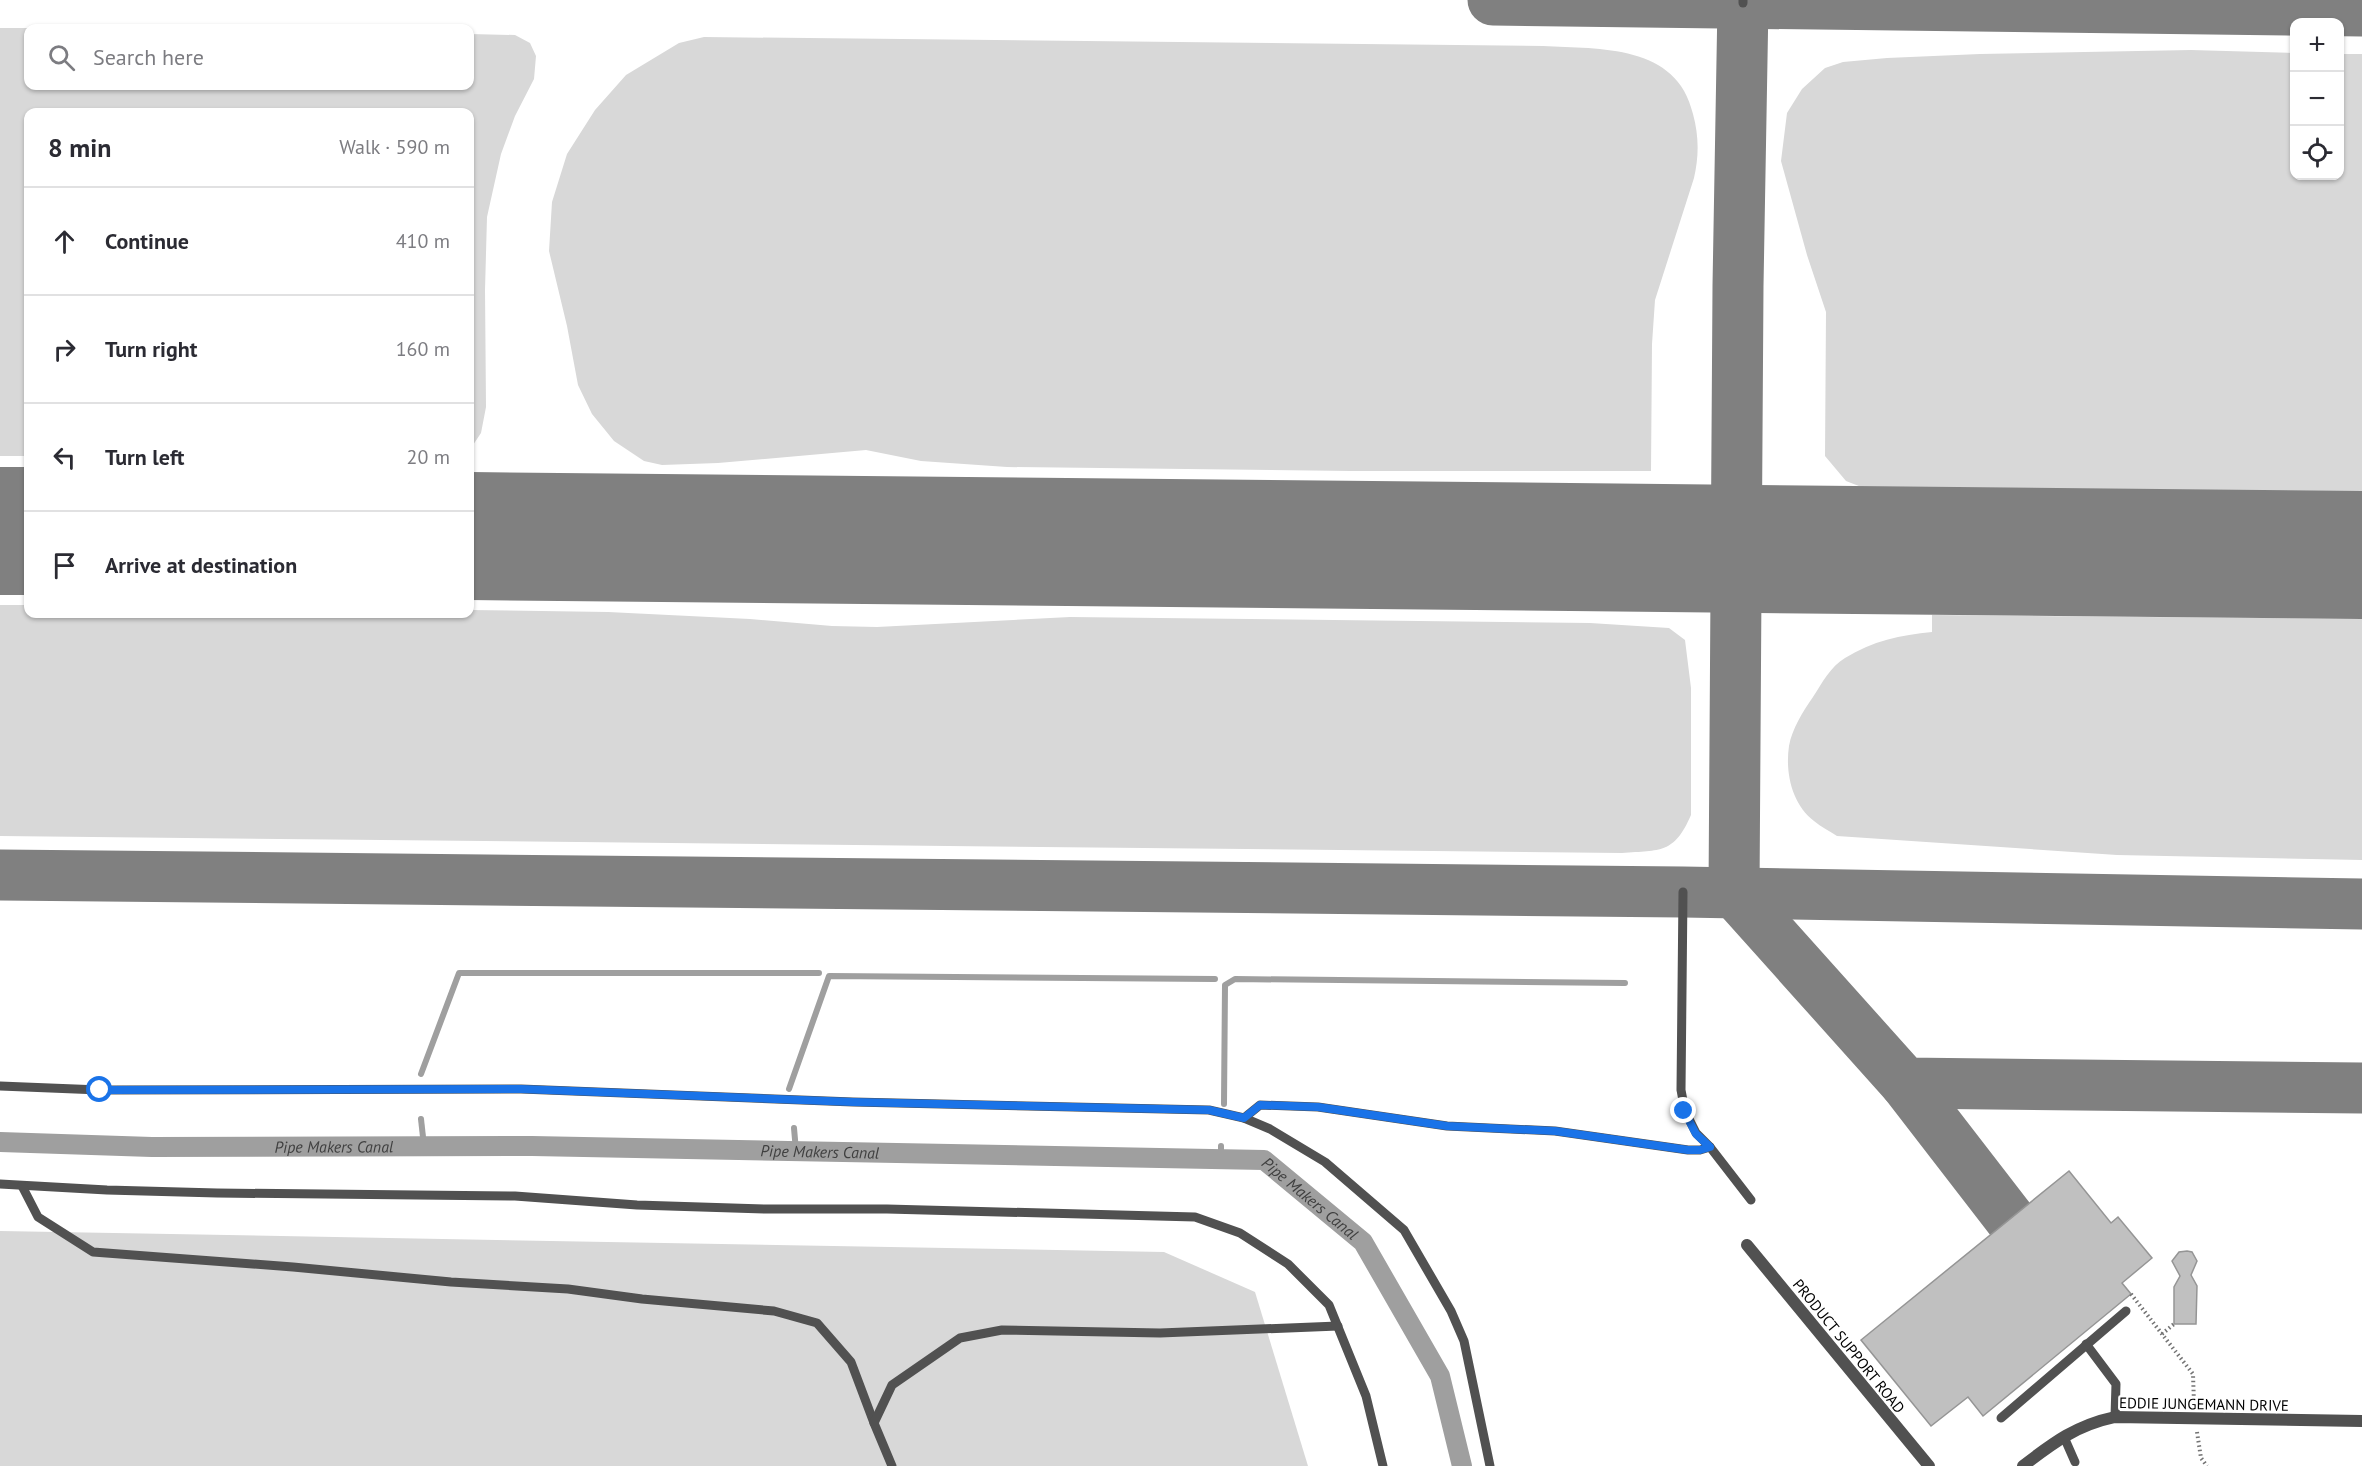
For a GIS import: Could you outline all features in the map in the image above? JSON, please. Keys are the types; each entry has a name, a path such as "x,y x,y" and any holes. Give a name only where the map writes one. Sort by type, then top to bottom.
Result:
{"street":[{"name":"PRODUCT SUPPORT ROAD","path":"1747,1245 1929,1466"},
{"name":"EDDIE JUNGEMANN DRIVE","path":"2024,1466 2064,1437 2091,1422 2115,1417 2362,1421"}],"lane":[{"path":"1683,892 1681,1090 1684,1111 1696,1134 1710,1147 1751,1200"},
{"path":"0,1086 100,1090 521,1089 853,1102 1209,1110 1244,1118 1270,1129 1324,1162 1404,1230 1451,1311 1464,1341 1490,1466"},
{"path":"1244,1118 1260,1105 1318,1107 1447,1126 1555,1131 1688,1150 1710,1147"},
{"path":"0,1184 217,1193 515,1196 637,1205 765,1209 1024,1212 1195,1218 1240,1233 1288,1264 1329,1305 1366,1396 1383,1466"},
{"path":"22,1186 38,1216 93,1252 451,1282 568,1289 642,1299 774,1311 817,1323 851,1362 892,1466"},
{"path":"2001,1418 2126,1311"},
{"path":"874,1423 892,1385 960,1338 1002,1330 1160,1333 1338,1326"},
{"path":"2086,1344 2116,1384 2115,1417"},
{"path":"2064,1437 2075,1462"}],"path":[{"path":"2131,1294 2193,1374 2195,1419 2201,1458 2207,1466"},
{"path":"2162,1334 2174,1324"}],"shaded area":[{"path":"0,28 24,28 24,90 474,90 474,34 515,35 530,43 536,56 534,79 515,116 501,154 487,217 486,407 481,433 474,444 474,108 24,108 24,456 0,456"},
{"path":"704,37 1543,46 1611,50 1654,63 1671,74 1684,91 1693,114 1698,146 1694,178 1655,300 1652,344 1651,471 1351,471 1007,467 921,461 866,450 718,463 662,465 644,461 614,441 592,414 578,385 549,251 552,202 567,154 595,110 626,75 679,43"},
{"path":"2191,50 2290,53 2290,180 2344,180 2344,54 2362,54 2362,494 1864,488 1846,481 1825,456 1826,312 1807,255 1781,161 1787,113 1802,89 1825,68 1843,62 1980,54"},
{"path":"0,605 24,605 24,618 474,618 474,610 608,612 877,627 1070,617 1590,623 1669,628 1685,640 1691,688 1691,815 1679,837 1672,843 1665,848 1647,851 1622,853 0,836"},
{"path":"1932,615 2362,619 2362,860 2117,855 1837,836 1806,814 1795,797 1789,777 1788,756 1790,740 1795,727 1823,681 1840,661 1876,643 1932,632"},
{"path":"0,1231 1164,1252 1255,1292 1308,1466 0,1466"}],"building":[{"path":"2069,1171 2111,1223 2118,1217 2152,1258 2122,1283 2131,1294 1983,1416 1968,1397 1931,1426 1861,1340"},
{"path":"2179,1252 2192,1252 2197,1261 2191,1275 2197,1286 2196,1324 2174,1324 2174,1287 2180,1276 2172,1261"}],"waterway":[{"path":"421,1074 459,973 819,973"},
{"path":"789,1089 829,976 1215,979"},
{"path":"1224,1104 1225,985 1235,979 1625,983"},
{"path":"421,1119 424,1146"},
{"path":"794,1128 796,1151"},
{"name":"Pipe Makers Canal","path":"0,1142 152,1147 532,1146 1264,1160 1363,1242 1440,1376 1462,1466"},
{"path":"1221,1146 1221,1159"}],"taxiway":[{"path":"1493,0 2362,11"},
{"path":"1743,3 1738,286 1734,892 1905,1083 2362,1088"},
{"path":"0,875 1683,892 2362,904"},
{"path":"1905,1083 2010,1219"}],"runway":[{"path":"0,531 24,531"},
{"path":"474,536 2362,555"}],"route":[{"path":"100,1090 521,1089 853,1102 1209,1110 1244,1118 1260,1105 1318,1107 1447,1126 1555,1131 1688,1150 1710,1147 1696,1134 1684,1111"}]}
